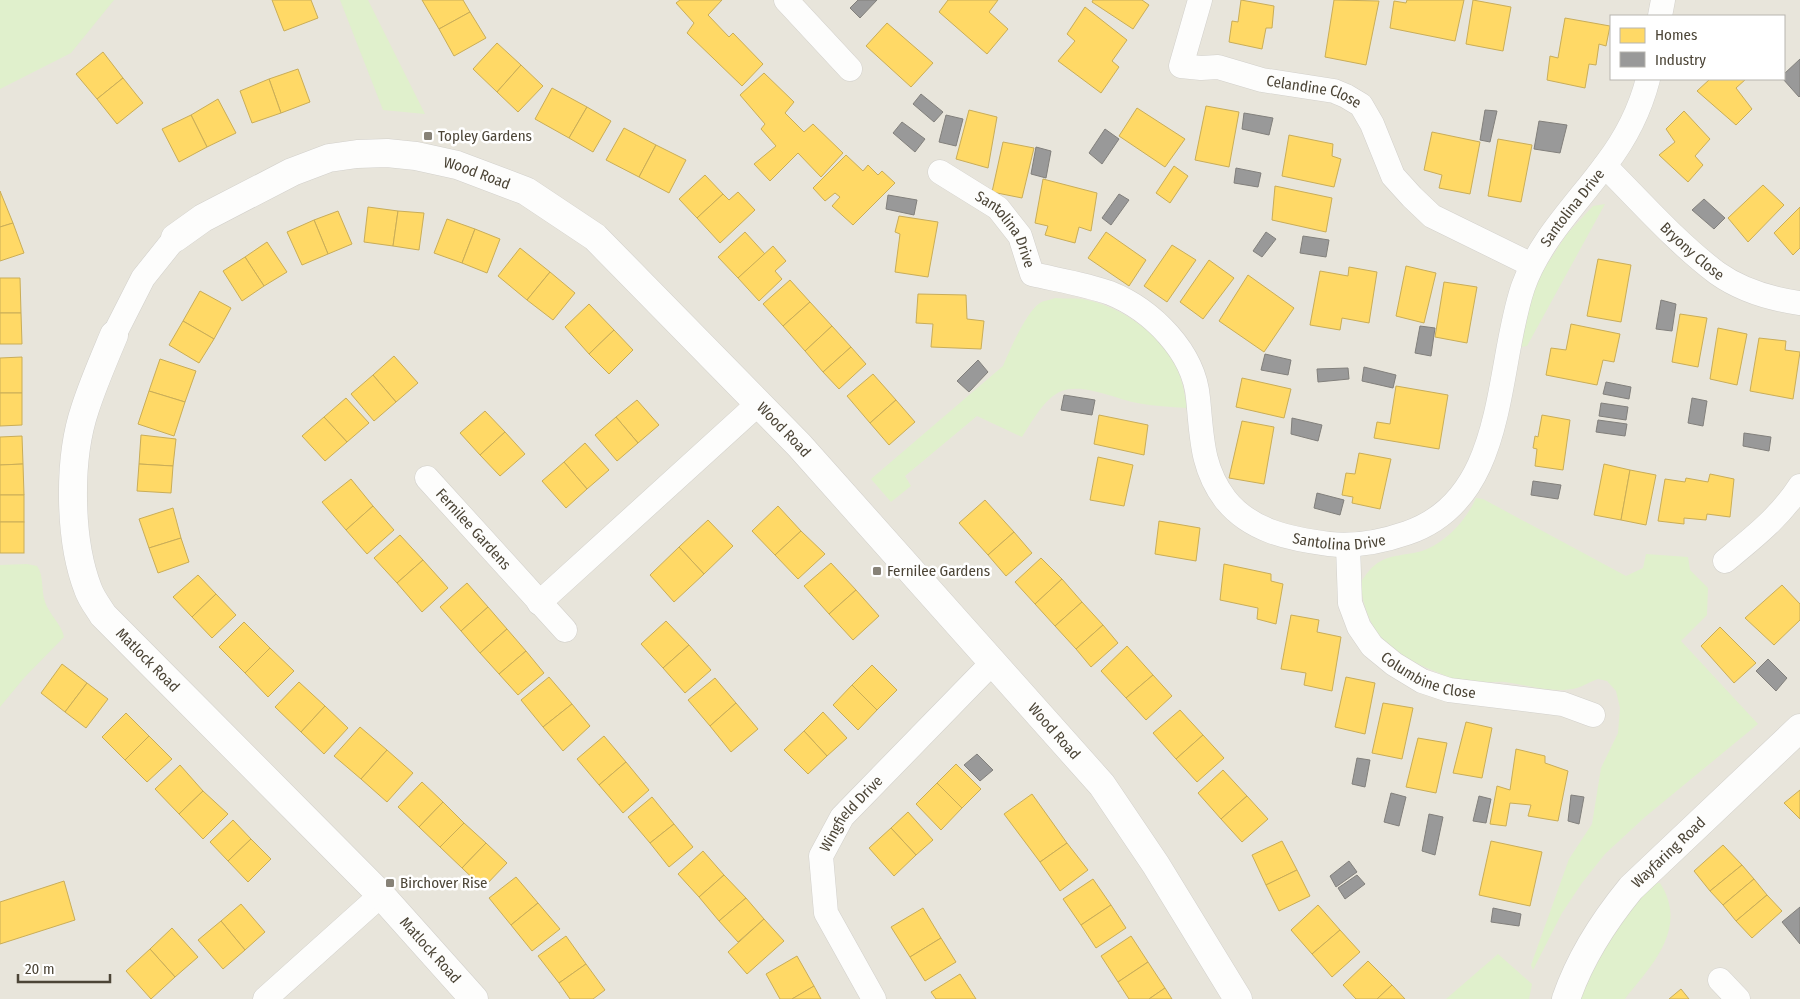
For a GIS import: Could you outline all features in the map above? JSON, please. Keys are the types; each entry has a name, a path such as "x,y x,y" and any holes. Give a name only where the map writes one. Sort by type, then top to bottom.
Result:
{"street":[{"path":"786,0 850,70"},
{"name":"Celandine Close","path":"1200,0 1182,66 1218,67 1262,80 1334,91 1362,105 1372,124 1393,176 1425,210 1432,216 1532,265"},
{"path":"1660,15 1663,0"},
{"name":"Santolina Drive","path":"940,172 998,208 1020,236 1032,274 1112,294 1133,306 1161,328 1189,363 1196,381 1206,464 1213,481 1225,499 1237,512 1275,534 1298,540 1348,546 1372,543 1417,530 1432,522 1459,497 1471,481 1487,448 1517,308 1532,265 1566,215 1605,166 1632,125 1648,80"},
{"name":"Wood Road","path":"175,238 202,218 292,172 329,158 357,154 387,153 416,156 456,165 526,190 595,237 800,445 1102,785 1156,865 1238,999"},
{"name":"Bryony Close","path":"1605,166 1678,239 1718,273 1756,293 1800,303"},
{"name":"Matlock Road","path":"175,238 143,278 114,335 84,410 74,472 74,522 80,565 88,590 103,615 381,895 474,999"},
{"path":"539,603 758,404"},
{"name":"Fernilee Gardens","path":"427,478 565,630"},
{"path":"1724,561 1770,524 1800,486"},
{"name":"Columbine Close","path":"1348,546 1350,603 1359,627 1372,646 1394,664 1422,681 1449,690 1564,704 1593,715"},
{"name":"Wingfield Drive","path":"874,999 826,913 821,856 842,817 993,662"},
{"name":"Wayfaring Road","path":"1566,999 1571,984 1587,953 1610,914 1631,888 1800,728"},
{"path":"265,999 381,895"},
{"path":"1720,980 1738,999"}],"shaded area":[{"path":"0,0 1800,0 1800,999 0,999"}],"green space":[{"path":"0,0 114,0 71,53 0,89"},
{"path":"340,0 368,0 425,114 383,110"},
{"path":"1605,204 1527,346 1521,347 1531,298 1540,275 1567,234 1593,206"},
{"path":"1055,298 1082,299 1111,308 1139,324 1151,334 1162,345 1178,371 1183,385 1187,408 1143,404 1100,392 1070,389 1056,394 1044,404 1022,437 977,416 905,476 911,486 891,502 871,479 1003,366 1029,314 1043,301"},
{"path":"1476,498 1483,499 1626,576 1643,568 1646,554 1688,557 1690,570 1708,588 1707,615 1681,641 1758,724 1645,817 1605,854 1582,883 1562,913 1533,970 1531,965 1569,859 1592,824 1601,768 1618,733 1620,708 1616,691 1607,681 1598,679 1577,688 1550,690 1505,682 1467,682 1427,668 1400,653 1380,636 1368,614 1360,583 1377,563 1389,557 1427,549 1445,538 1460,524"},
{"path":"27,564 37,566 42,578 45,602 61,628 64,637 24,678 0,707 0,565"},
{"path":"1648,883 1660,883 1668,900 1671,915 1669,931 1656,959 1625,999 1579,999 1591,966"},
{"path":"1498,954 1532,984 1529,999 1446,999"}],"building: Homes":[{"path":"272,0 311,0 318,18 284,31"},
{"path":"422,0 463,0 470,12 439,29"},
{"path":"680,0 722,0 708,15 729,37 733,33 763,64 742,86 687,33 694,23 676,3"},
{"path":"948,0 998,0 989,12 1008,29 987,54 939,12"},
{"path":"1093,0 1142,0 1149,5 1133,29 1092,2"},
{"path":"1241,0 1274,6 1272,28 1266,28 1262,49 1229,42 1232,21 1238,22"},
{"path":"1334,0 1379,1 1366,65 1325,57"},
{"path":"1407,0 1464,0 1455,41 1390,28 1394,1 1406,3"},
{"path":"1473,0 1511,7 1503,51 1466,44"},
{"path":"1085,7 1127,40 1112,61 1119,67 1101,93 1058,61 1075,41 1067,34"},
{"path":"470,12 486,38 454,56 439,29"},
{"path":"1565,18 1610,26 1606,46 1599,44 1596,65 1589,64 1585,88 1547,80 1550,56 1558,58"},
{"path":"887,23 933,63 911,87 866,46"},
{"path":"497,43 521,65 497,92 473,69"},
{"path":"103,52 123,78 97,99 76,74"},
{"path":"521,65 543,86 518,112 497,92"},
{"path":"298,69 310,102 281,113 269,79"},
{"path":"764,73 794,102 785,113 804,132 813,124 843,153 821,177 798,153 770,181 754,164 776,146 761,129 765,124 740,95"},
{"path":"123,78 143,103 117,124 97,99"},
{"path":"269,79 281,113 252,123 240,91"},
{"path":"1709,80 1745,80 1736,88 1752,109 1736,125 1697,91"},
{"path":"552,88 587,107 569,138 535,119"},
{"path":"218,99 236,133 207,147 191,115"},
{"path":"1206,106 1239,112 1229,167 1195,160"},
{"path":"587,107 611,121 593,152 569,138"},
{"path":"1137,108 1185,139 1165,167 1119,136"},
{"path":"969,110 997,117 988,168 956,159"},
{"path":"1684,111 1710,139 1695,156 1703,165 1688,182 1659,155 1675,142 1666,129"},
{"path":"191,115 207,147 179,162 162,129"},
{"path":"624,128 656,145 639,177 606,160"},
{"path":"1432,132 1480,142 1470,194 1439,188 1442,175 1424,170"},
{"path":"1289,135 1333,144 1332,156 1341,159 1334,187 1282,176"},
{"path":"1498,139 1532,145 1521,202 1488,196"},
{"path":"1003,142 1034,148 1022,198 992,192"},
{"path":"656,145 686,160 669,193 639,177"},
{"path":"846,155 863,171 868,165 878,175 882,171 895,183 853,225 832,206 840,197 835,193 825,201 813,188"},
{"path":"1174,166 1188,176 1170,203 1156,193"},
{"path":"705,175 723,194 697,218 679,199"},
{"path":"1043,179 1097,193 1091,231 1079,227 1075,243 1045,235 1048,226 1035,223"},
{"path":"1763,185 1784,205 1748,242 1728,218"},
{"path":"1275,186 1332,198 1326,232 1272,220"},
{"path":"0,191 13,223 0,227"},
{"path":"738,192 755,210 720,243 697,218 723,194 729,200"},
{"path":"368,207 398,211 393,246 364,242"},
{"path":"1800,207 1800,248 1793,255 1774,233"},
{"path":"338,211 352,244 328,254 314,220"},
{"path":"398,211 424,213 419,250 393,246"},
{"path":"899,216 938,222 928,277 895,272 900,234 895,232"},
{"path":"447,219 475,229 462,263 434,253"},
{"path":"314,220 328,254 302,265 287,232"},
{"path":"13,223 24,253 0,261 0,227"},
{"path":"475,229 500,239 487,273 462,263"},
{"path":"745,232 765,254 738,278 718,257"},
{"path":"1106,232 1146,260 1129,286 1088,258"},
{"path":"267,242 287,272 264,286 245,257"},
{"path":"1172,245 1196,260 1167,302 1144,286"},
{"path":"773,246 786,261 775,271 782,279 759,301 738,278"},
{"path":"520,248 550,272 527,300 498,276"},
{"path":"245,257 264,286 242,301 223,271"},
{"path":"1598,259 1631,265 1621,322 1587,316"},
{"path":"1209,260 1234,278 1203,319 1180,302"},
{"path":"1406,266 1436,273 1424,323 1396,316"},
{"path":"1349,267 1377,272 1369,323 1342,318 1340,330 1310,325 1320,271 1348,276"},
{"path":"550,272 575,293 553,320 527,300"},
{"path":"1248,275 1294,308 1264,352 1219,321"},
{"path":"0,278 20,278 21,313 0,313"},
{"path":"790,280 810,302 783,326 763,304"},
{"path":"1444,282 1477,287 1467,343 1435,337"},
{"path":"200,291 231,308 214,339 183,321"},
{"path":"918,294 966,295 967,319 984,321 981,349 931,347 933,324 916,323"},
{"path":"810,302 832,326 805,351 783,326"},
{"path":"589,304 614,330 589,354 565,327"},
{"path":"0,313 21,313 22,344 0,344"},
{"path":"1680,314 1707,318 1698,367 1672,362"},
{"path":"183,321 214,339 199,363 169,345"},
{"path":"1571,324 1620,334 1614,362 1603,360 1597,385 1546,375 1551,348 1566,350"},
{"path":"832,326 851,347 823,372 805,351"},
{"path":"1718,328 1747,334 1737,385 1710,379"},
{"path":"614,330 633,350 609,374 589,354"},
{"path":"1759,338 1786,341 1785,350 1800,352 1793,399 1750,391"},
{"path":"851,347 866,364 839,389 823,372"},
{"path":"394,356 418,383 396,402 373,375"},
{"path":"22,357 22,393 0,393 0,358"},
{"path":"160,359 196,371 185,402 149,391"},
{"path":"873,374 896,400 870,423 847,396"},
{"path":"373,375 396,402 374,421 351,394"},
{"path":"1242,378 1291,389 1284,418 1236,407"},
{"path":"1396,386 1448,395 1439,449 1374,438 1377,422 1390,424"},
{"path":"149,391 185,402 174,436 138,424"},
{"path":"0,393 22,393 22,425 0,426"},
{"path":"346,398 369,423 347,442 324,417"},
{"path":"637,400 659,425 638,443 616,417"},
{"path":"896,400 915,422 889,445 870,423"},
{"path":"485,411 505,432 480,455 460,433"},
{"path":"1099,415 1148,425 1144,455 1094,444"},
{"path":"1542,415 1570,420 1563,470 1535,466 1537,449 1533,448 1535,436 1538,437"},
{"path":"324,417 347,442 325,461 302,436"},
{"path":"616,417 638,443 617,461 595,435"},
{"path":"1242,421 1274,427 1264,484 1229,478"},
{"path":"505,432 525,454 500,476 480,455"},
{"path":"141,435 176,439 173,466 139,464"},
{"path":"22,436 23,464 0,465 0,437"},
{"path":"585,443 609,470 587,489 564,462"},
{"path":"1359,453 1391,459 1380,509 1352,503 1353,497 1342,495 1346,473 1355,474"},
{"path":"1098,457 1133,465 1124,506 1090,500"},
{"path":"564,462 587,489 566,508 542,481"},
{"path":"23,464 24,495 0,495 0,465"},
{"path":"139,464 173,466 171,493 137,491"},
{"path":"1604,464 1630,470 1621,520 1594,515"},
{"path":"1630,470 1656,475 1646,525 1621,520"},
{"path":"1710,474 1734,479 1730,517 1707,514 1706,520 1684,518 1684,524 1658,521 1665,479 1685,482 1686,478 1708,482"},
{"path":"351,479 373,506 346,530 322,502"},
{"path":"0,495 24,495 24,522 0,522"},
{"path":"985,500 1014,532 988,555 959,523"},
{"path":"373,506 394,530 367,554 346,530"},
{"path":"778,506 801,531 775,555 752,531"},
{"path":"173,508 181,538 149,548 139,519"},
{"path":"708,520 733,546 704,574 679,547"},
{"path":"1159,521 1200,528 1196,561 1155,554"},
{"path":"0,522 24,522 24,553 0,553"},
{"path":"801,531 825,554 798,579 775,555"},
{"path":"1014,532 1032,553 1006,576 988,555"},
{"path":"400,535 423,560 397,583 374,558"},
{"path":"181,538 189,562 158,573 149,548"},
{"path":"679,547 704,574 674,602 650,575"},
{"path":"1041,558 1062,579 1035,604 1015,582"},
{"path":"423,560 448,588 422,612 397,583"},
{"path":"831,563 856,590 829,614 804,586"},
{"path":"1224,564 1271,574 1271,581 1283,584 1276,624 1257,619 1258,608 1220,600"},
{"path":"198,575 216,594 192,617 173,597"},
{"path":"1062,579 1082,602 1055,626 1035,604"},
{"path":"467,583 488,607 461,631 440,607"},
{"path":"1782,585 1800,604 1800,620 1774,645 1745,618"},
{"path":"856,590 879,616 853,640 829,614"},
{"path":"216,594 236,615 212,638 192,617"},
{"path":"1082,602 1103,625 1076,649 1055,626"},
{"path":"488,607 507,629 480,653 461,631"},
{"path":"1291,615 1319,620 1317,632 1341,637 1332,691 1304,685 1306,673 1281,669"},
{"path":"666,621 689,645 663,668 641,644"},
{"path":"244,622 270,648 245,673 219,647"},
{"path":"1103,625 1118,643 1091,667 1076,649"},
{"path":"1720,627 1756,663 1734,683 1701,646"},
{"path":"507,629 526,651 499,674 480,653"},
{"path":"689,645 711,670 685,693 663,668"},
{"path":"1127,646 1153,675 1126,698 1101,671"},
{"path":"270,648 294,671 268,697 245,673"},
{"path":"526,651 544,673 518,695 499,674"},
{"path":"62,664 87,683 65,712 41,693"},
{"path":"872,665 897,690 877,710 852,685"},
{"path":"1153,675 1172,696 1146,720 1126,698"},
{"path":"549,677 572,704 543,727 521,700"},
{"path":"1346,677 1375,683 1365,734 1335,727"},
{"path":"715,678 736,703 710,726 688,700"},
{"path":"299,682 325,706 301,732 275,707"},
{"path":"87,683 108,699 86,728 65,712"},
{"path":"852,685 877,710 858,730 833,705"},
{"path":"736,703 758,729 731,752 710,726"},
{"path":"1383,703 1413,708 1402,759 1372,753"},
{"path":"572,704 590,726 563,751 543,727"},
{"path":"325,706 348,728 324,754 301,732"},
{"path":"1180,710 1203,735 1176,759 1153,733"},
{"path":"823,712 847,738 827,756 804,731"},
{"path":"126,713 149,736 125,760 102,737"},
{"path":"1466,722 1492,728 1482,778 1453,773"},
{"path":"360,727 387,750 361,779 334,756"},
{"path":"804,731 827,756 808,774 784,750"},
{"path":"1203,735 1224,758 1197,782 1176,759"},
{"path":"149,736 172,759 147,782 125,760"},
{"path":"604,736 626,762 599,785 577,759"},
{"path":"1418,738 1447,743 1436,793 1406,787"},
{"path":"1516,749 1545,756 1545,763 1568,771 1558,821 1528,816 1531,805 1510,803 1506,826 1490,824 1497,786 1510,790"},
{"path":"387,750 413,773 387,802 361,779"},
{"path":"626,762 649,790 623,813 599,785"},
{"path":"956,764 981,789 962,808 937,783"},
{"path":"180,765 203,791 179,814 155,789"},
{"path":"1223,770 1247,796 1221,819 1198,793"},
{"path":"422,782 443,802 419,827 398,807"},
{"path":"937,783 962,808 941,830 916,804"},
{"path":"1800,790 1800,819 1784,803"},
{"path":"203,791 228,814 203,839 179,814"},
{"path":"1032,794 1067,843 1040,862 1004,814"},
{"path":"1247,796 1268,819 1242,842 1221,819"},
{"path":"652,797 674,824 650,843 628,817"},
{"path":"443,802 464,823 440,847 419,827"},
{"path":"908,812 933,840 916,855 891,828"},
{"path":"233,820 251,839 228,861 210,842"},
{"path":"464,823 486,843 462,868 440,847"},
{"path":"674,824 693,847 669,867 650,843"},
{"path":"891,828 916,855 894,876 869,848"},
{"path":"251,839 271,859 248,882 228,861"},
{"path":"1282,841 1297,870 1266,885 1252,855"},
{"path":"1491,841 1542,852 1530,906 1479,895"},
{"path":"486,843 507,863 483,888 462,868"},
{"path":"1067,843 1088,870 1060,891 1040,862"},
{"path":"1723,845 1742,865 1710,891 1694,871"},
{"path":"703,851 724,875 699,897 678,874"},
{"path":"1742,865 1754,879 1723,905 1710,891"},
{"path":"1297,870 1310,896 1279,911 1266,885"},
{"path":"724,875 746,898 719,921 699,897"},
{"path":"516,877 538,903 511,925 489,898"},
{"path":"1093,879 1111,905 1081,925 1063,899"},
{"path":"1754,879 1767,895 1736,921 1723,905"},
{"path":"64,881 75,920 0,944 0,902"},
{"path":"1767,895 1782,911 1752,938 1736,921"},
{"path":"746,898 764,919 738,942 719,921"},
{"path":"538,903 560,929 532,951 511,925"},
{"path":"241,904 265,932 245,950 221,921"},
{"path":"1111,905 1126,928 1096,948 1081,925"},
{"path":"1318,905 1340,930 1312,954 1291,930"},
{"path":"923,908 941,938 910,957 891,927"},
{"path":"764,919 784,941 747,974 728,952"},
{"path":"221,921 245,950 223,969 198,940"},
{"path":"172,928 198,957 175,977 150,949"},
{"path":"1340,930 1360,952 1332,977 1312,954"},
{"path":"566,936 586,964 559,983 538,956"},
{"path":"1131,936 1148,962 1118,982 1101,956"},
{"path":"941,938 956,962 925,981 910,957"},
{"path":"150,949 175,977 151,999 126,971"},
{"path":"797,956 814,986 792,999 780,999 766,974"},
{"path":"1368,961 1392,985 1377,999 1356,999 1343,985"},
{"path":"1148,962 1165,988 1149,999 1129,999 1118,982"},
{"path":"586,964 605,990 593,999 570,999 559,983"},
{"path":"960,974 976,999 936,999 931,992"},
{"path":"1392,985 1405,999 1377,999"},
{"path":"814,986 821,999 792,999"},
{"path":"1165,988 1172,999 1149,999"},
{"path":"1681,989 1689,999 1669,999"}],"building: Industry":[{"path":"858,0 877,0 860,18 850,8"},
{"path":"1800,59 1799,97 1784,80 1785,73"},
{"path":"921,94 943,112 934,122 913,104"},
{"path":"1485,110 1497,111 1490,142 1480,140"},
{"path":"1244,113 1273,118 1269,135 1242,129"},
{"path":"946,115 963,119 956,146 939,142"},
{"path":"1539,121 1567,125 1560,153 1534,149"},
{"path":"902,122 925,139 915,152 893,133"},
{"path":"1105,129 1119,139 1102,164 1089,153"},
{"path":"1036,147 1051,151 1046,178 1031,174"},
{"path":"1236,168 1261,173 1258,187 1234,183"},
{"path":"1119,194 1129,200 1111,225 1102,218"},
{"path":"888,195 917,200 914,215 886,209"},
{"path":"1704,199 1725,218 1714,229 1692,210"},
{"path":"1266,232 1276,239 1262,257 1253,251"},
{"path":"1303,236 1329,240 1326,257 1300,253"},
{"path":"1661,300 1676,304 1672,331 1656,329"},
{"path":"1420,326 1435,328 1431,356 1415,353"},
{"path":"1265,354 1291,360 1288,375 1261,370"},
{"path":"978,360 988,372 969,392 957,381"},
{"path":"1364,367 1396,375 1393,388 1362,381"},
{"path":"1348,368 1349,379 1318,382 1317,369"},
{"path":"1606,382 1631,387 1629,399 1603,394"},
{"path":"1064,395 1095,400 1092,415 1061,410"},
{"path":"1692,398 1707,401 1703,426 1688,423"},
{"path":"1601,403 1628,407 1626,420 1599,416"},
{"path":"1292,418 1322,425 1318,441 1291,434"},
{"path":"1598,420 1627,424 1625,436 1596,432"},
{"path":"1744,433 1771,437 1769,451 1743,446"},
{"path":"1533,481 1561,485 1558,499 1531,495"},
{"path":"1317,493 1344,500 1340,515 1314,508"},
{"path":"1768,659 1787,678 1776,691 1756,671"},
{"path":"977,754 993,770 980,781 964,765"},
{"path":"1357,758 1370,760 1365,787 1352,784"},
{"path":"1391,793 1406,797 1399,826 1384,822"},
{"path":"1571,795 1584,797 1579,824 1568,821"},
{"path":"1479,796 1491,799 1486,823 1473,821"},
{"path":"1429,814 1443,817 1435,855 1422,851"},
{"path":"1349,861 1357,872 1336,887 1330,876"},
{"path":"1357,875 1365,884 1345,899 1338,888"},
{"path":"1800,907 1800,944 1782,922"},
{"path":"1493,908 1521,914 1519,926 1491,922"}],"place":[{"name":"Topley Gardens","path":"428,136"},
{"name":"Fernilee Gardens","path":"877,571"},
{"name":"Birchover Rise","path":"390,883"}]}
